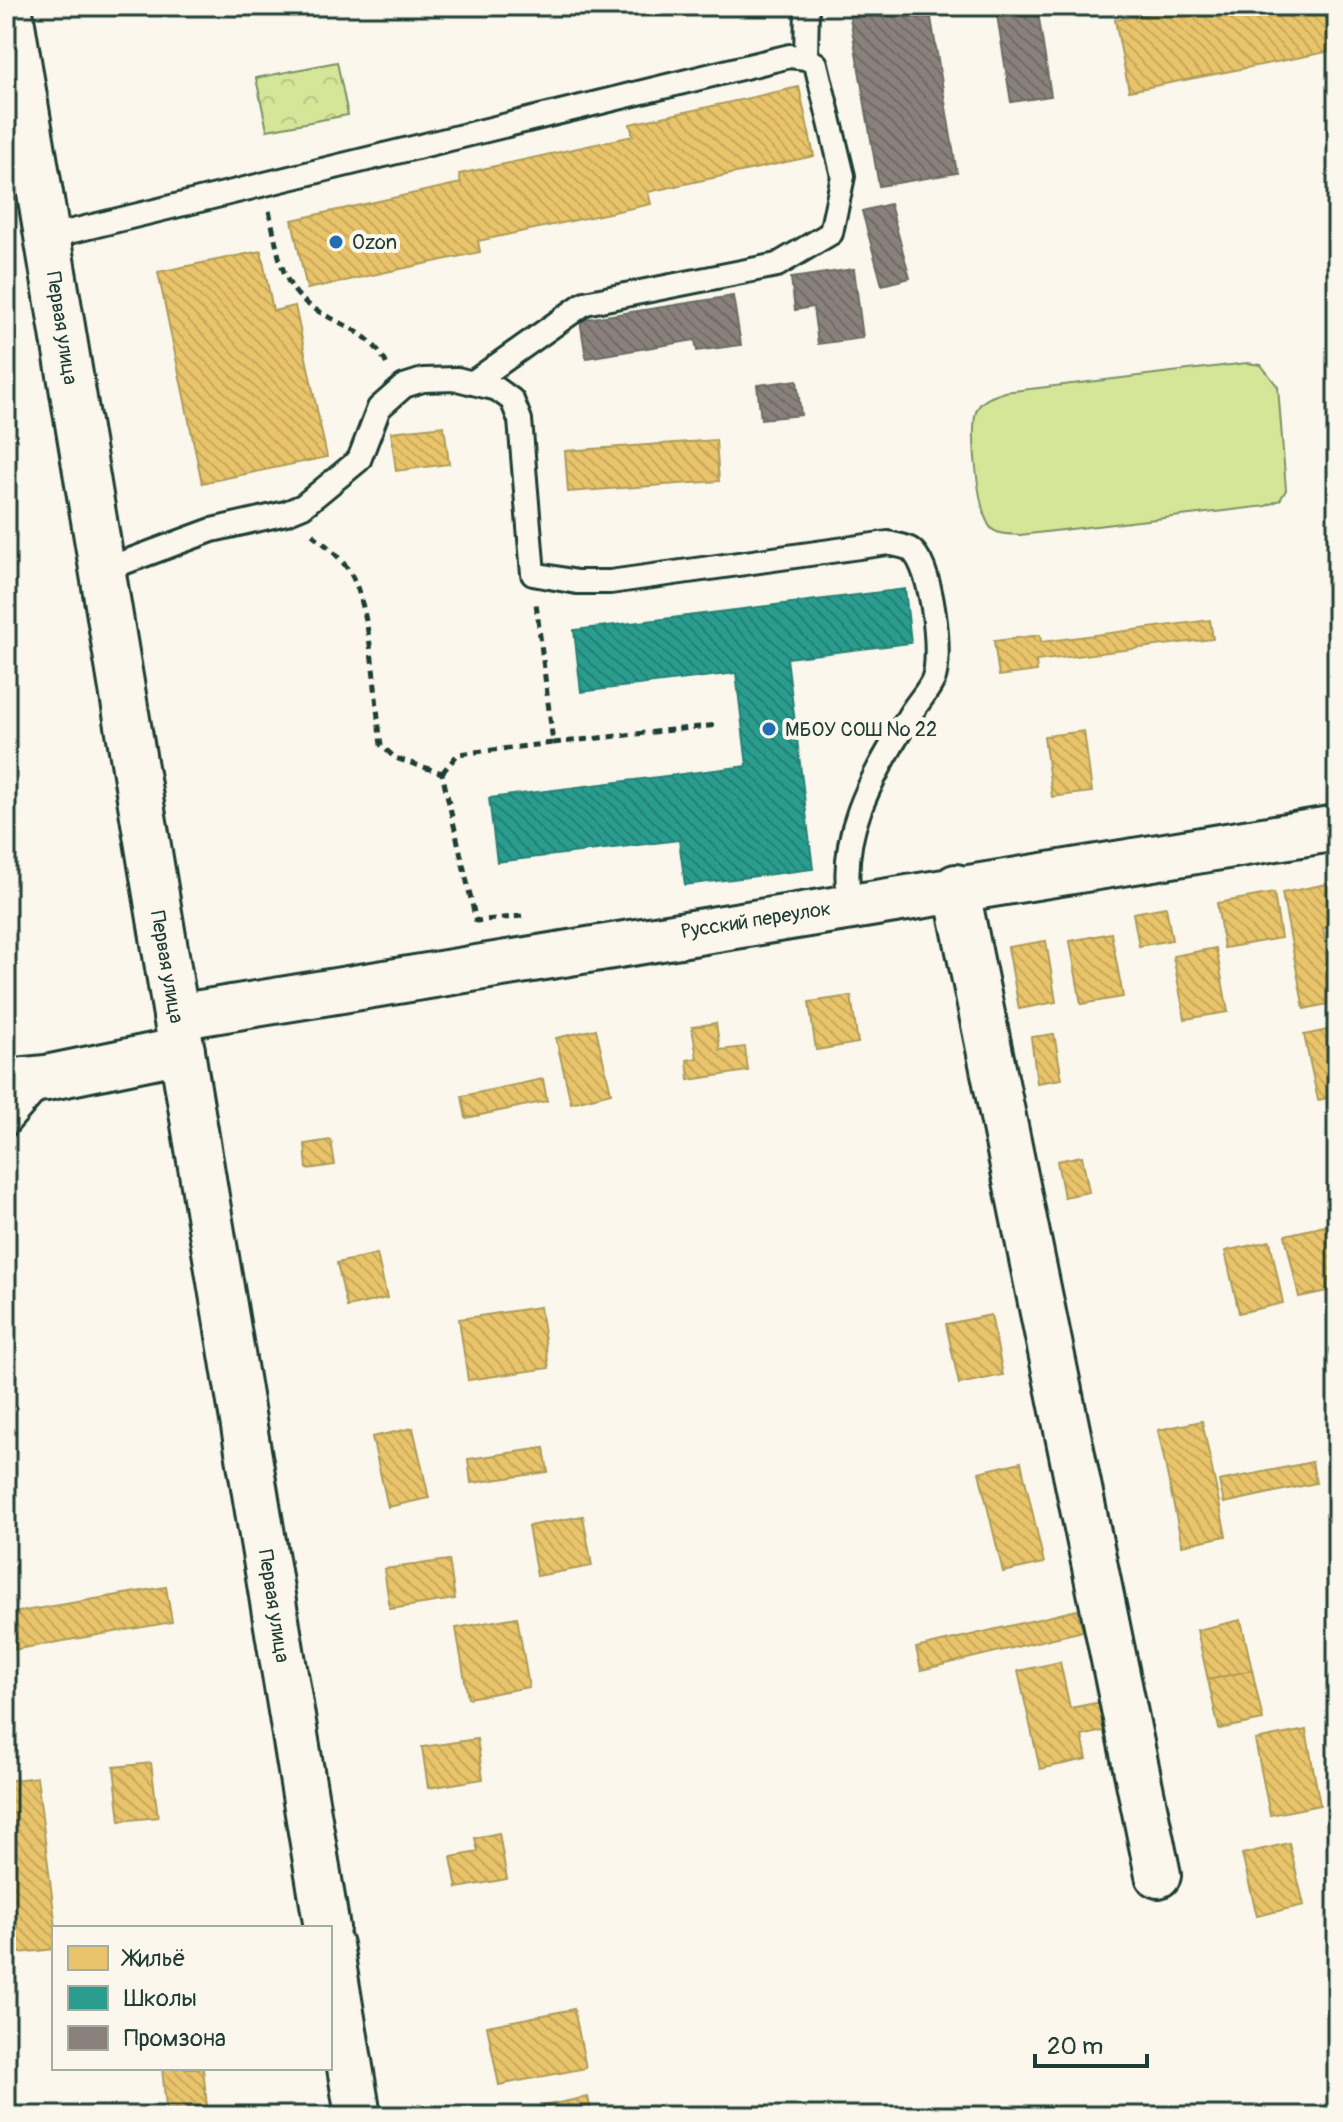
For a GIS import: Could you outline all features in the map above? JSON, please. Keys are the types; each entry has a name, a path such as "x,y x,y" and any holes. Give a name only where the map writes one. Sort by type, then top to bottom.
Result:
{"street":[{"name":"Первая улица","path":"9,6 327,1926"},
{"name":"Русский переулок","path":"26,1080 179,1034 850,905 1337,828"},
{"path":"956,887 1158,1875"},
{"path":"332,1957 358,2116"}],"lane":[{"path":"806,58 807,6"},
{"path":"48,237 790,56 806,58 816,64 843,176 831,233 777,265 585,303 472,383"},
{"path":"101,571 212,530 286,513 303,506 359,460 379,408 399,391 423,380 472,383 497,389 512,400 520,420 533,574 577,582 610,582 888,543 911,550 925,569 938,654 934,679 869,786 851,831 844,872 850,905"},
{"path":"6,1125 26,1080"}],"path":[{"path":"262,183 283,270 297,295 378,345 399,391"},
{"path":"286,513 331,549 350,572 360,595 381,745 395,758 442,773"},
{"path":"533,574 553,743"},
{"path":"442,773 458,754 718,725"},
{"path":"442,773 476,921 535,914"}],"green space":[{"path":"337,62 348,115 267,130 256,78"},
{"path":"1247,363 1261,365 1278,387 1286,490 1280,500 1266,506 1020,535 1000,533 991,528 982,506 975,453 974,422 976,412 984,401 1005,392"}],"building: Жильё":[{"path":"1188,6 1337,6 1337,50 1129,91 1115,20"},
{"path":"799,87 814,156 648,192 651,204 478,241 480,252 307,289 292,220 461,183 459,174 633,136 630,124"},
{"path":"261,251 273,311 295,306 327,457 202,483 158,272"},
{"path":"444,426 449,464 396,471 391,432"},
{"path":"716,440 719,481 568,492 565,451"},
{"path":"1210,620 1213,639 1036,661 1037,671 999,676 994,641 1040,635 1041,642"},
{"path":"1084,731 1092,792 1052,797 1044,736"},
{"path":"1327,884 1336,926 1323,928 1337,1002 1304,1009 1282,893"},
{"path":"1274,893 1281,938 1224,948 1217,903"},
{"path":"1166,907 1172,940 1139,946 1133,913"},
{"path":"1111,933 1123,997 1081,1004 1070,941"},
{"path":"1046,941 1056,1002 1019,1009 1008,947"},
{"path":"1216,948 1228,1012 1185,1019 1173,956"},
{"path":"851,996 858,1043 816,1050 809,1002"},
{"path":"716,1023 720,1050 745,1047 748,1071 689,1080 687,1060 697,1058 692,1027"},
{"path":"1337,1028 1337,1096 1318,1100 1304,1035"},
{"path":"596,1029 611,1093 571,1103 556,1038"},
{"path":"1054,1034 1062,1079 1037,1083 1031,1037"},
{"path":"543,1079 547,1101 466,1118 462,1096"},
{"path":"331,1140 335,1165 307,1169 305,1144"},
{"path":"1082,1156 1089,1192 1064,1197 1057,1161"},
{"path":"1329,1225 1337,1259 1337,1289 1299,1297 1285,1235"},
{"path":"1270,1241 1283,1303 1239,1313 1225,1251"},
{"path":"377,1254 387,1298 347,1307 337,1263"},
{"path":"540,1307 549,1368 468,1380 459,1319"},
{"path":"991,1315 1003,1375 959,1384 946,1324"},
{"path":"1202,1421 1226,1536 1182,1545 1158,1430"},
{"path":"413,1428 429,1498 388,1507 372,1437"},
{"path":"544,1448 548,1472 471,1483 468,1459"},
{"path":"1021,1462 1044,1563 1003,1572 979,1472"},
{"path":"1312,1462 1316,1483 1224,1503 1219,1481"},
{"path":"583,1516 592,1566 537,1576 528,1526"},
{"path":"449,1560 455,1599 390,1609 384,1569"},
{"path":"166,1587 172,1622 6,1651 6,1614"},
{"path":"1077,1610 1083,1631 921,1670 916,1648"},
{"path":"517,1617 529,1687 468,1698 456,1628"},
{"path":"1241,1620 1252,1670 1208,1680 1197,1630"},
{"path":"1060,1662 1070,1708 1101,1702 1107,1730 1082,1736 1087,1759 1040,1769 1018,1671"},
{"path":"1252,1670 1263,1720 1219,1729 1208,1680"},
{"path":"1306,1730 1320,1805 1270,1815 1255,1740"},
{"path":"477,1739 483,1779 428,1788 422,1747"},
{"path":"151,1763 158,1817 120,1821 114,1767"},
{"path":"37,1777 56,1926 52,1926 52,1949 11,1954 6,1919 6,1781"},
{"path":"499,1833 507,1879 457,1888 451,1857 478,1852 475,1838"},
{"path":"1289,1843 1304,1905 1257,1916 1242,1854"},
{"path":"574,2009 586,2068 499,2085 487,2026"},
{"path":"162,2070 203,2070 208,2116 167,2116"},
{"path":"588,2097 592,2116 535,2116 533,2108"}],"building: Школы":[{"name":"МБОУ СОШ № 22","path":"905,589 911,643 787,658 813,869 685,885 679,840 497,862 489,798 747,766 736,673 581,692 574,630"}],"building: Промзона":[{"path":"848,6 929,6 957,173 879,186"},
{"path":"1037,6 1051,96 1011,102 996,9"},
{"path":"890,204 910,278 882,285 862,211"},
{"path":"854,269 863,338 818,344 813,307 795,310 791,278"},
{"path":"733,296 741,345 697,351 695,340 586,358 580,320"},
{"path":"797,380 801,415 761,419 757,385"}],"place":[{"name":"Ozon","path":"336,242"},
{"name":"МБОУ СОШ № 22","path":"769,729"}]}
